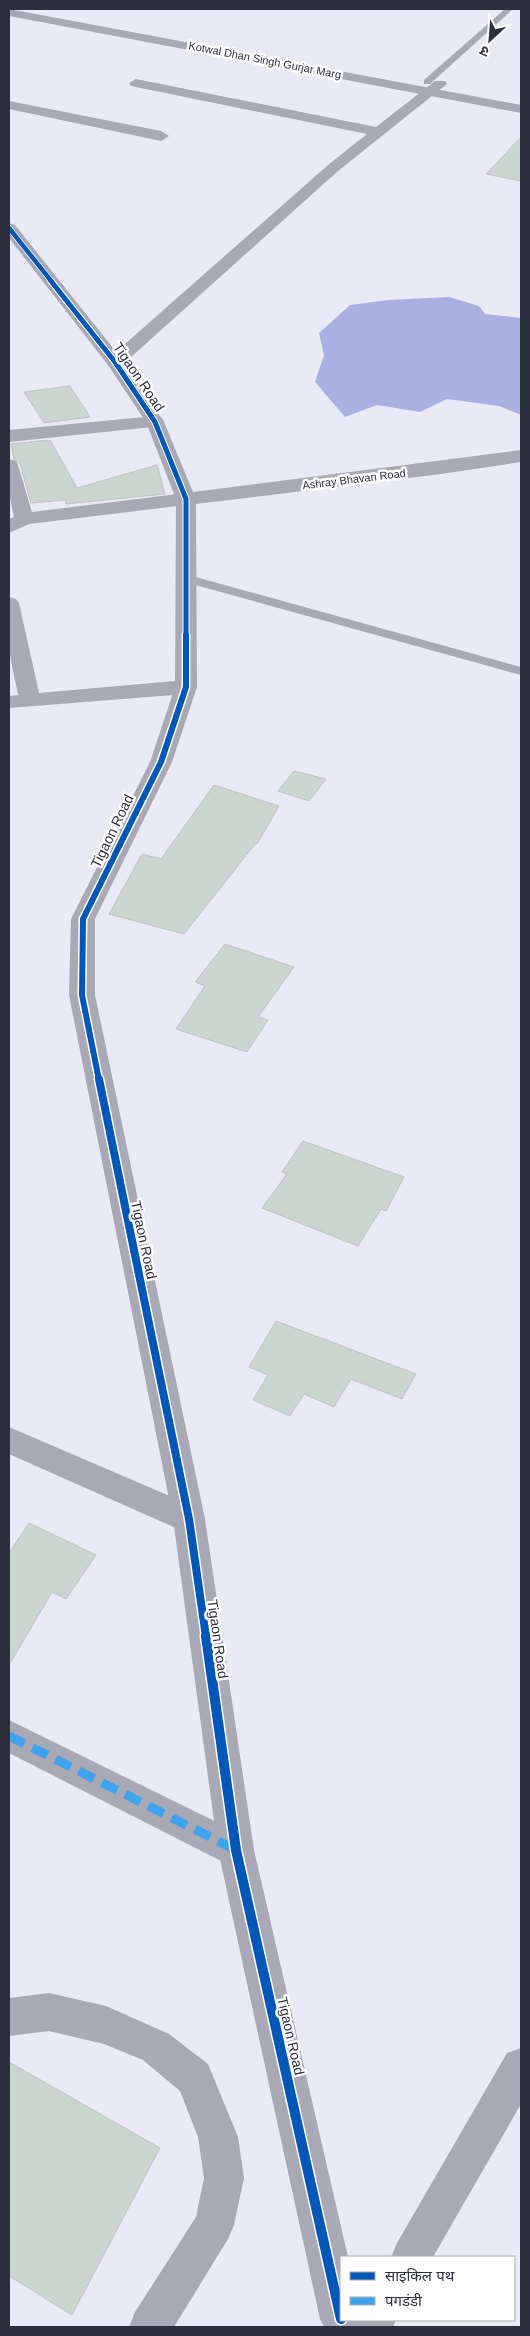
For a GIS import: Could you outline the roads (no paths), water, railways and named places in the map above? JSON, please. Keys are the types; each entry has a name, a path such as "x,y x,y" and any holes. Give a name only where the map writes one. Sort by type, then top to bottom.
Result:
{"street":[{"name":"Kotwal Dhan Singh Gurjar Marg","path":"42,9 433,86 521,109"},
{"name":"Kotwal Dhan Singh Gurjar Marg","path":"9,12 521,100"},
{"path":"136,83 379,132"},
{"path":"115,362 333,168 433,86"},
{"path":"9,105 161,136"},
{"name":"Tigaon Road","path":"9,228 115,362 155,422 186,498 186,687 160,762 83,919 82,995 188,1519 236,1850 340,2316"},
{"path":"9,436 155,422"},
{"name":"Ashray Bhavan Road","path":"16,523 186,498 441,468 521,456"},
{"path":"9,465 16,523"},
{"path":"9,603 19,702 186,687"},
{"path":"9,1440 188,1519"},
{"path":"9,1736 236,1850"},
{"path":"9,2017 49,2012 106,2025 156,2047 194,2078 218,2137 224,2178 214,2224 150,2327"},
{"path":"412,2256 521,2067"}],"lane":[{"path":"433,86 509,9"},
{"path":"185,578 521,671"}],"water":[{"path":"449,297 479,306 485,314 521,318 521,415 499,406 447,399 420,412 377,405 345,417 315,382 324,355 319,333 350,305 388,300"}]}
